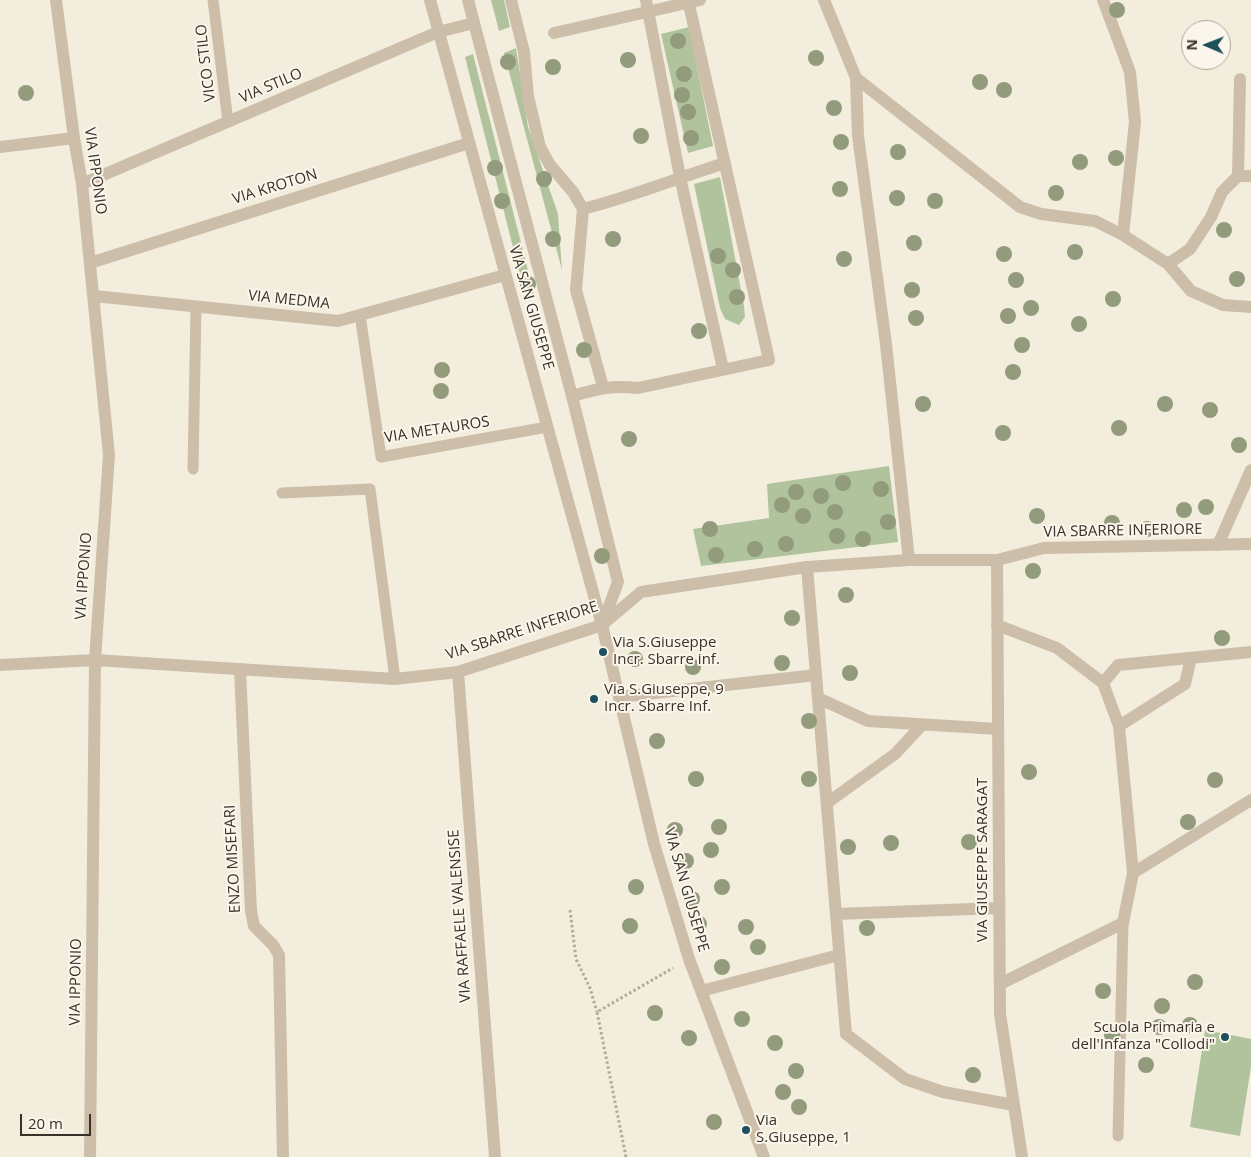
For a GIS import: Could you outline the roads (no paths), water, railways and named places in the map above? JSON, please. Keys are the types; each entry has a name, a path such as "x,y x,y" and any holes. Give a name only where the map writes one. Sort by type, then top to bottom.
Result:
{"street":[{"name":"VIA IPPONIO","path":"56,0 82,184 108,455 95,660 90,1157"},
{"name":"VIA SAN GIUSEPPE","path":"430,0 602,624 654,844 689,959 764,1157"},
{"name":"VIA SAN GIUSEPPE","path":"468,0 572,396 618,582 602,624"},
{"path":"511,0 524,52 528,96 540,147 550,165 573,192 583,209 576,290 604,387"},
{"path":"824,0 856,78 858,136 886,344 909,560"},
{"path":"1103,0 1130,72 1135,122 1123,236"},
{"path":"554,33 647,6 692,1 725,163 769,360 638,388 604,387 572,396"},
{"path":"647,6 680,177 723,369"},
{"name":"VIA STILO","path":"82,184 438,32 474,23"},
{"path":"856,78 1020,207 1041,214 1095,221 1168,264 1191,292 1223,305 1251,307"},
{"path":"1168,264 1190,249 1211,218 1222,192 1238,176 1240,79"},
{"path":"0,147 74,138"},
{"name":"VIA KROTON","path":"90,262 469,143"},
{"path":"583,209 725,163"},
{"path":"1238,176 1251,176"},
{"name":"VIA MEDMA","path":"94,296 338,321 505,275"},
{"path":"1218,545 1251,470"},
{"name":"VIA SBARRE INFERIORE","path":"0,665 95,660 395,679 458,672 602,624 641,592 807,567 909,560 997,560 1044,548 1251,544"},
{"name":"VIA GIUSEPPE SARAGAT","path":"997,560 1000,1014 1022,1157"},
{"path":"807,567 846,1034 905,1079 943,1092 1014,1106"},
{"path":"998,626 1057,648 1103,683 1119,726 1134,873 1123,923 1000,984"},
{"path":"1103,683 1118,665 1251,652"},
{"path":"1119,726 1184,684 1191,658"},
{"name":"ENZO MISEFARI","path":"240,669 251,911 254,926 273,944 279,955 283,1157"},
{"name":"VIA RAFFAELE VALENSISE","path":"458,672 495,1157"},
{"path":"619,697 816,675"},
{"path":"818,698 868,721 998,729"},
{"path":"827,803 895,754 922,725"},
{"path":"1134,873 1251,800"},
{"path":"836,914 999,908"},
{"path":"701,991 840,955"}],"lane":[{"name":"VICO STILO","path":"213,0 228,122"},
{"path":"193,469 196,306"},
{"name":"VIA METAUROS","path":"360,315 382,457 547,427"},
{"path":"282,493 370,489 395,679"},
{"path":"1118,1136 1123,923"}],"place":[{"name":"Via S.Giuseppe Incr. Sbarre inf.","path":"603,652"},
{"name":"Via S.Giuseppe, 9 Incr. Sbarre Inf.","path":"594,699"},
{"name":"Scuola Primaria e dell'Infanza \"Collodi\"","path":"1225,1037"},
{"name":"Via S.Giuseppe, 1","path":"746,1130"}]}
